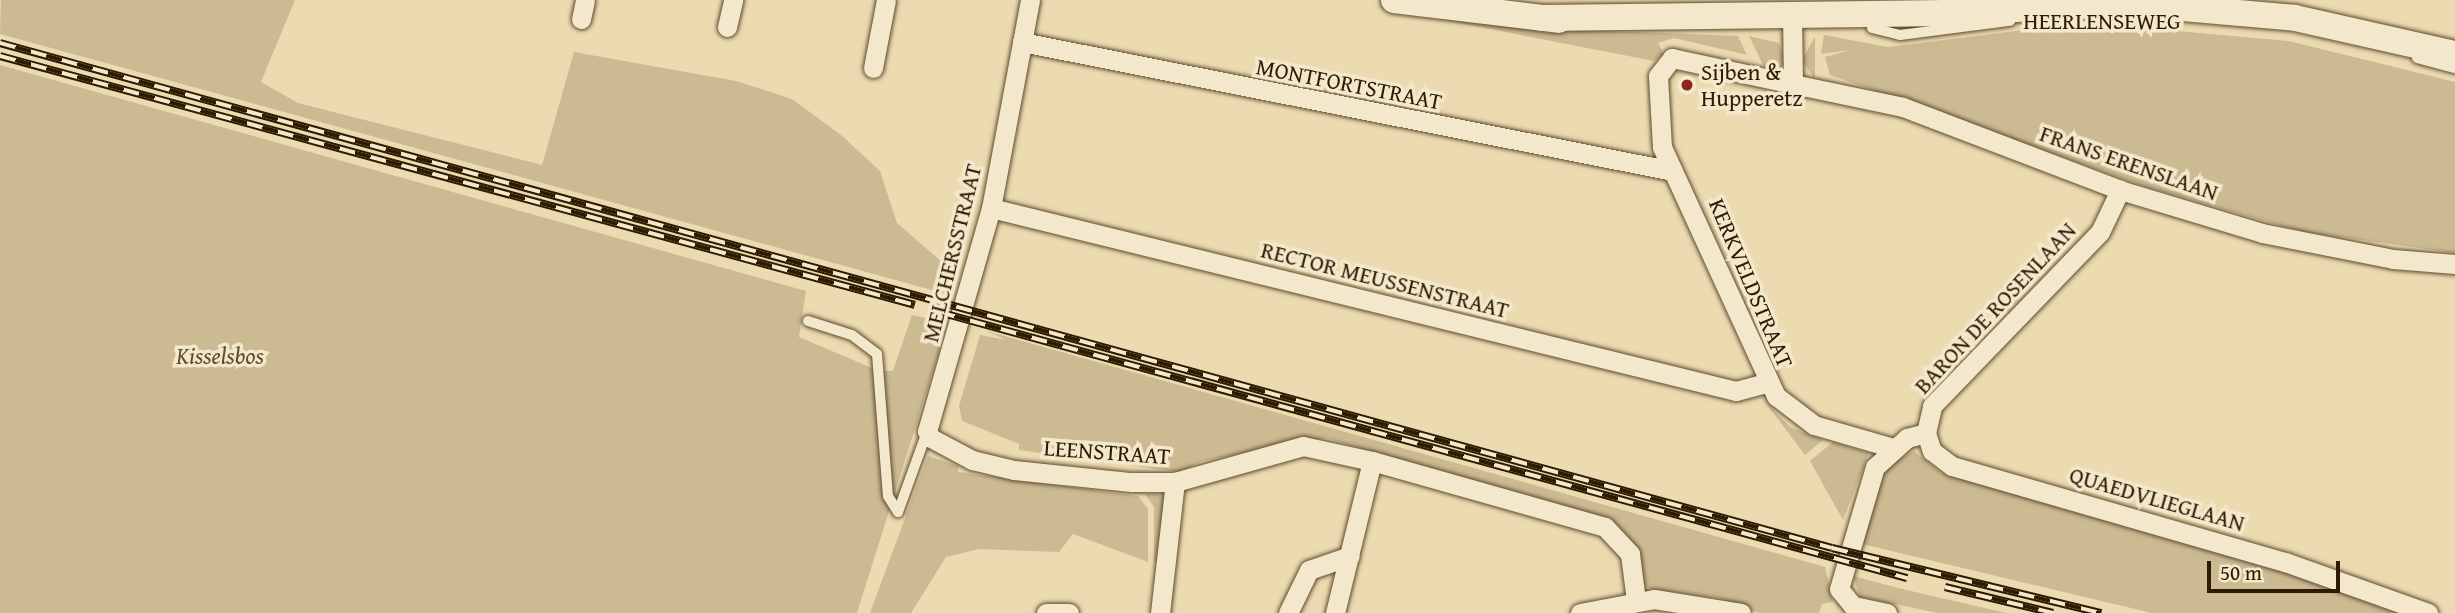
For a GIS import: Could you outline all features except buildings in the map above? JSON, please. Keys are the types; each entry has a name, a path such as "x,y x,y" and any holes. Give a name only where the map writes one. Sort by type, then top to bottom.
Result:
{"main road":[{"name":"HEERLENSEWEG","path":"1394,0 1542,18 1792,22 1872,28 1944,13"},
{"name":"HEERLENSEWEG","path":"1792,22 2048,4 2179,5 2332,24 2455,54"}],"street":[{"path":"727,27 733,0"},
{"path":"873,68 886,0"},
{"name":"MELCHERSSTRAAT","path":"927,431 991,208 1030,0"},
{"path":"1792,22 1793,84"},
{"name":"MONTFORTSTRAAT","path":"1022,42 1668,170"},
{"name":"FRANS ERENSLAAN","path":"1662,66 1679,58 1903,107 2120,190 2330,249 2455,264"},
{"name":"KERKVELDSTRAAT","path":"1662,66 1657,98 1668,170 1680,180 1766,383 1814,425 1892,448"},
{"name":"BARON DE ROSENLAAN","path":"1887,613 1853,606 1839,589 1856,515 1875,467 1892,448 1926,433 1932,406 2100,232 2120,190"},
{"name":"RECTOR MEUSSENSTRAAT","path":"991,208 1736,391 1766,383"},
{"name":"LEENSTRAAT","path":"927,431 939,446 1014,470 1175,482 1303,446 1372,461 1605,527 1630,554 1636,600"},
{"name":"QUAEDVLIEGLAAN","path":"1926,433 1932,451 1952,466 2275,559 2428,613"},
{"path":"1335,613 1372,461"},
{"path":"1160,613 1175,482"},
{"path":"1288,613 1309,570 1350,556"},
{"path":"1580,613 1636,600 1690,601 1741,613"},
{"path":"1046,613 1069,613"}],"lane":[{"name":"HEERLENSEWEG","path":"1872,28 1900,35 2026,19 2205,21 2302,33 2455,68"},
{"name":"MELCHERSSTRAAT","path":"808,321 852,335 877,354 888,496 898,512 927,431"}],"green space":[{"path":"1,0 295,0 261,82 298,103 542,165 574,52 736,81 792,99 841,135 880,171 897,223 957,275 950,295 0,34"},
{"path":"1372,6 1583,30 1738,36 1747,55 1674,38 1658,43 1664,54 1654,61"},
{"path":"2133,27 2289,41 2455,82 2455,253 2304,232 2147,187 1830,75 1825,57 1851,50 1821,54 1824,35 1888,47 2039,28"},
{"path":"1749,36 1779,43 1785,63 1779,71 1767,73"},
{"path":"1815,38 1815,79 1802,61"},
{"name":"Kisselsbos","path":"0,65 806,291 799,337 879,371 893,371 912,315 948,323 857,613 0,613"},
{"path":"987,331 1825,567 1833,602 1822,604 1819,613 1760,613 1719,598 1651,589 1643,584 1634,546 1611,522 1326,438 1202,461 1179,472 1019,450 1019,444 962,421 959,406 980,335 1006,340"},
{"path":"1762,398 1790,427 1823,440 1805,455"},
{"path":"1833,442 1869,453 1843,520 1810,461"},
{"path":"1914,451 1941,473 2244,556 2397,613 2152,613 1862,544 1883,468"},
{"path":"928,456 958,466 958,472 1138,496 1148,509 1148,562 1073,534 1059,552 979,549 946,557 911,613 870,613"},
{"path":"1145,494 1163,494 1166,500 1159,562 1154,562 1154,507"},
{"path":"1853,576 2006,613 1938,613 1860,597"}],"railway":[{"path":"0,43 1832,548 2101,613"},
{"path":"0,56 915,305"},
{"path":"939,312 1907,578"},
{"path":"1945,587 2053,613"}],"place":[{"name":"Sijben & Hupperetz","path":"1687,85"}]}
